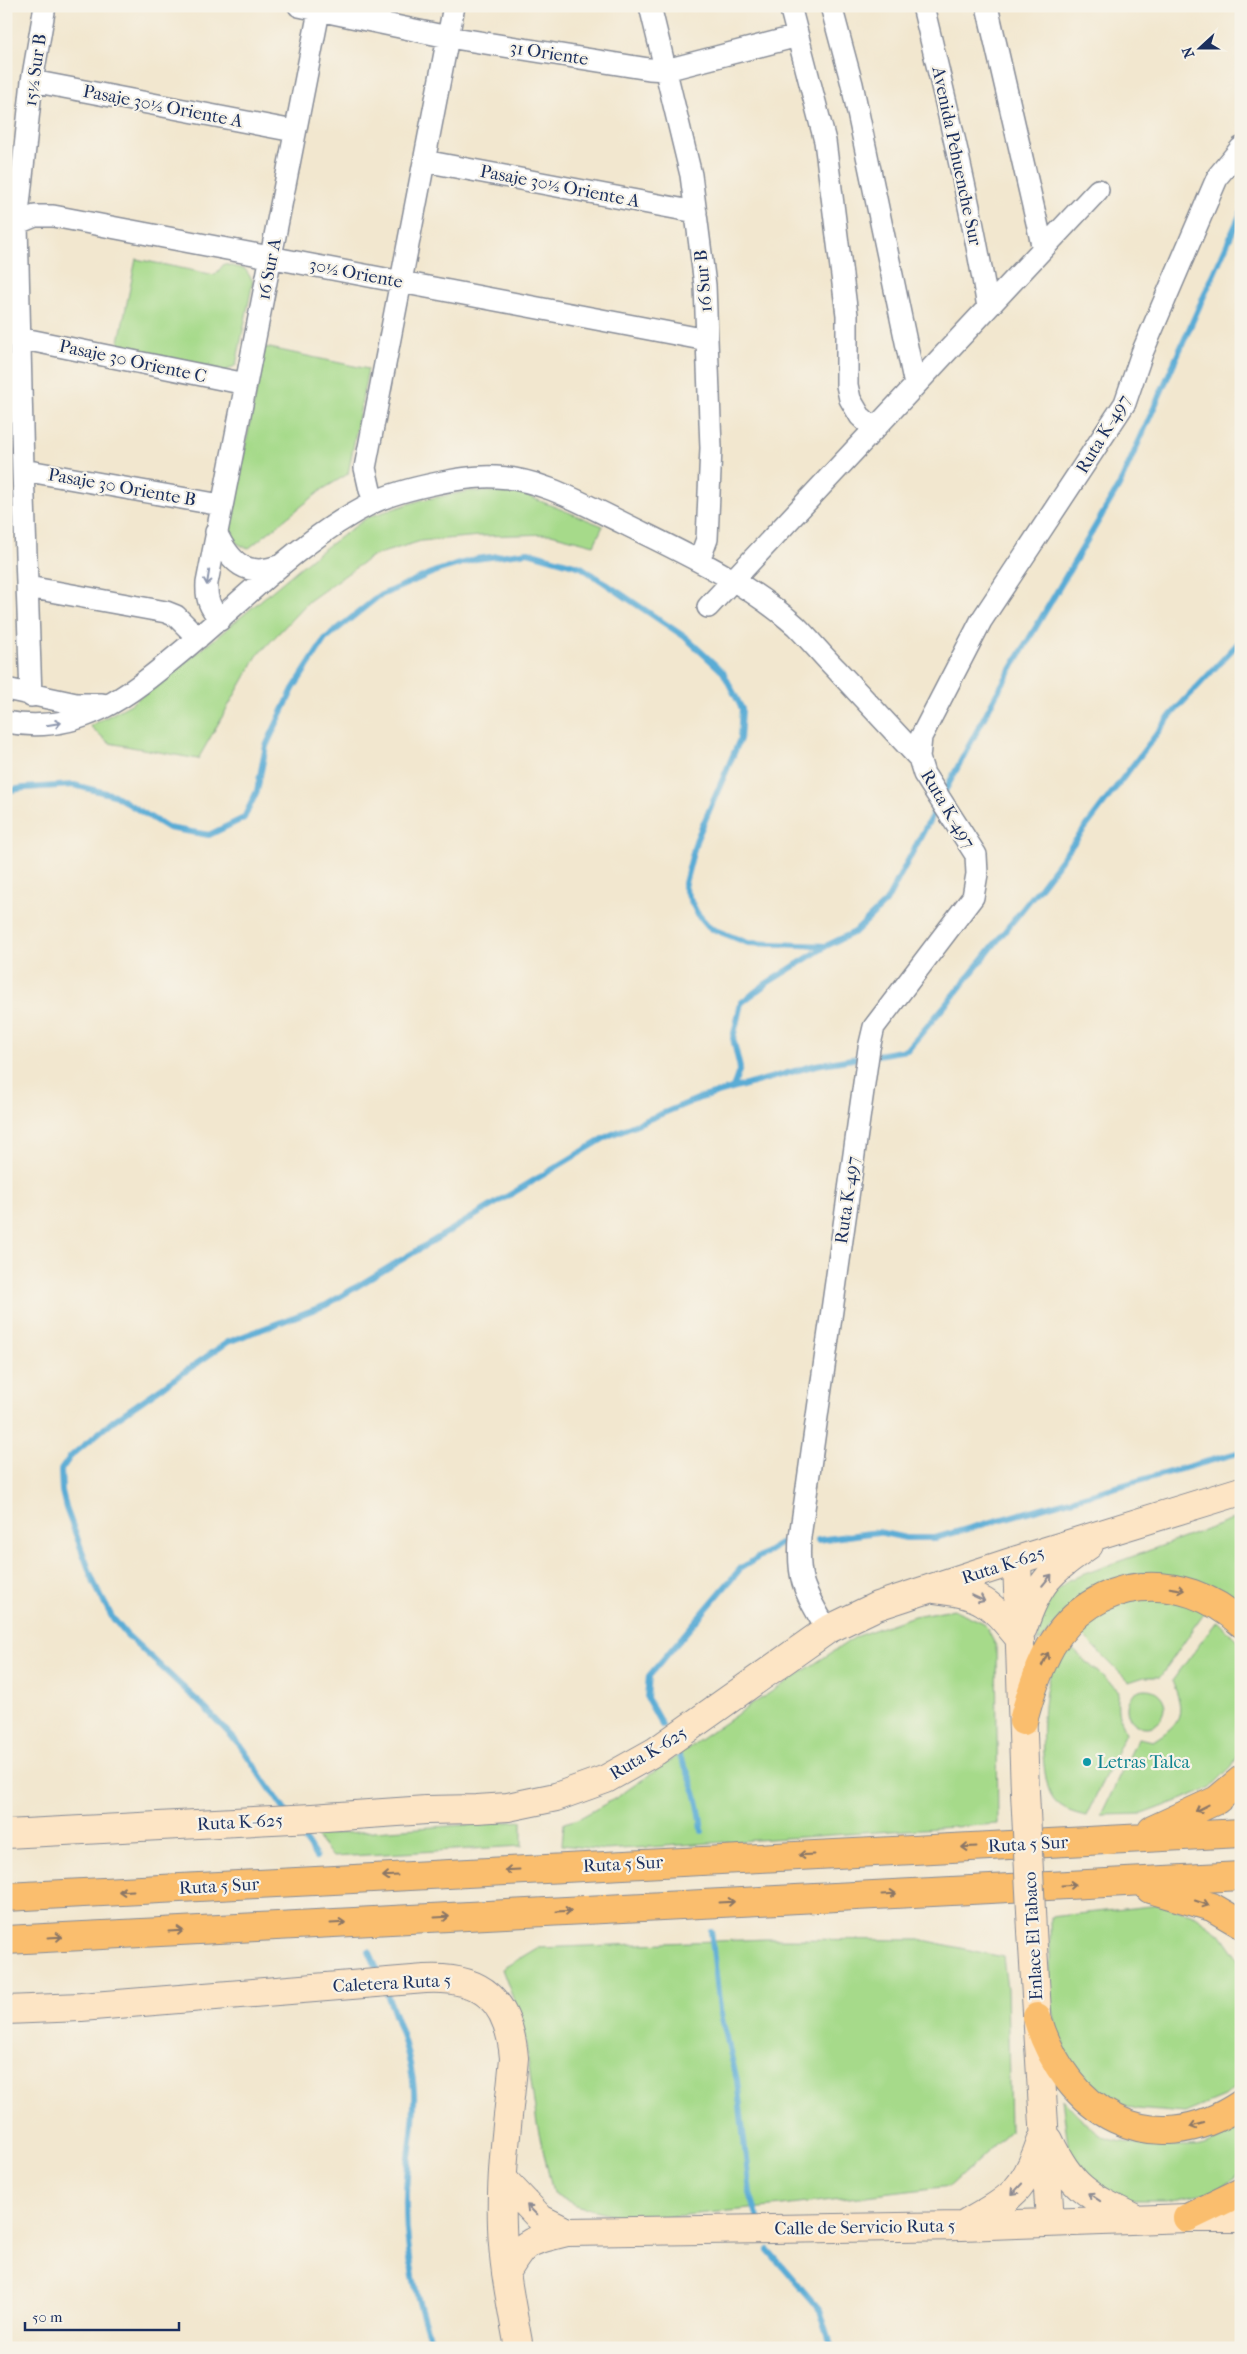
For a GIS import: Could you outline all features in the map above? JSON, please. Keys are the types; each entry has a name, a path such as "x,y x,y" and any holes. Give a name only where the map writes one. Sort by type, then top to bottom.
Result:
{"highway":[{"path":"1023,1721 1034,1683 1052,1645 1064,1629 1084,1610 1110,1594 1141,1586 1180,1589 1215,1602 1241,1623"},
{"path":"1122,1839 1167,1824 1202,1808 1217,1800 1241,1780"},
{"name":"Ruta 5 Sur","path":"6,1897 1241,1833"},
{"path":"6,1940 1241,1876"},
{"path":"1104,1883 1153,1890 1195,1901 1212,1907 1241,1924"},
{"path":"1037,2017 1049,2050 1068,2081 1093,2106 1124,2122 1158,2129 1178,2129 1214,2120 1241,2104"},
{"path":"1187,2218 1241,2192"}],"main road":[{"name":"Ruta K-625","path":"6,1834 508,1807 539,1801 573,1791 606,1778 656,1751 827,1630 877,1606 1016,1560 1241,1491"},
{"path":"1020,1639 1031,1603 1044,1580 1062,1564 1108,1532"},
{"name":"Enlace El Tabaco","path":"1016,1560 1032,1930 1050,2222"},
{"path":"931,1588 961,1592 981,1598 998,1612 1020,1639"},
{"name":"Caletera Ruta 5","path":"6,2010 111,2004 440,1978 466,1981 486,1992 506,2022 510,2033 514,2058 503,2179 502,2227 506,2274 519,2348"},
{"path":"1044,2130 1059,2162 1075,2183 1096,2200 1137,2219"},
{"path":"962,2226 1001,2203 1019,2188 1032,2168 1044,2130"},
{"path":"503,2179 541,2219 567,2232"},
{"name":"Calle de Servicio Ruta 5","path":"506,2274 519,2250 529,2242 567,2232 962,2226 1137,2219 1241,2218"}],"street":[{"name":"15½ Sur B","path":"32,696 19,338 11,226 44,6"},
{"path":"375,501 370,490 365,468 454,6"},
{"name":"16 Sur B","path":"650,6 691,175 705,286 711,448 707,539 699,561"},
{"path":"790,6 825,141 847,315 847,385 850,400 860,416 874,429"},
{"path":"831,6 852,84 915,384"},
{"name":"Avenida Pehuenche Sur","path":"924,6 973,222 988,307"},
{"path":"987,6 1020,141 1043,249"},
{"name":"31 Oriente","path":"312,8 448,36 649,69 666,70 798,36"},
{"name":"16 Sur A","path":"220,620 210,606 206,596 221,505 272,257 294,131 312,8"},
{"name":"Pasaje 30½ Oriente A","path":"32,81 294,131"},
{"name":"Ruta K-497","path":"827,1630 803,1588 798,1566 800,1537 869,1048 874,1027 973,897 976,874 976,855 922,766 921,736 981,621 1126,403 1142,353 1218,176 1241,148"},
{"name":"Pasaje 30½ Oriente A","path":"424,161 696,212"},
{"path":"708,607 1098,190"},
{"name":"30½ Oriente","path":"11,226 35,216 53,216 707,340"},
{"name":"Pasaje 30 Oriente C","path":"19,338 246,384"},
{"name":"Pasaje 30 Oriente B","path":"23,470 221,505"},
{"path":"6,722 35,726 61,723 115,704 145,682 220,620 323,531 375,501 456,480 496,476 531,482 559,492 699,561 752,592 796,627 922,766"},
{"path":"216,532 232,559 247,568 261,571 284,563"},
{"path":"28,587 166,612 176,616 198,638"},
{"path":"6,689 76,704 115,704"}],"green space":[{"path":"136,259 215,275 224,264 245,269 253,281 236,365 226,371 118,346"},
{"path":"265,347 368,369 348,474 323,489 249,548 236,542 229,529"},
{"path":"471,491 520,493 603,526 594,545 551,534 480,536 421,541 372,556 309,601 257,656 198,759 109,743 90,726 131,704 206,646 314,556 368,517 421,500"},
{"path":"1241,1517 1241,1608 1216,1587 1181,1578 1142,1573 1111,1579 1081,1597 1037,1644 1046,1603 1068,1580"},
{"path":"1144,1597 1176,1598 1206,1611 1160,1677 1144,1677 1129,1682 1082,1635 1102,1614 1125,1603"},
{"path":"953,1609 984,1623 996,1646 998,1824 605,1850 562,1845 564,1823 578,1819 616,1798 739,1713 857,1636 914,1616"},
{"path":"1217,1621 1241,1647 1241,1750 1232,1766 1210,1788 1143,1814 1101,1815 1138,1738 1153,1741 1163,1735 1175,1723 1180,1709 1172,1681"},
{"path":"1070,1647 1119,1691 1118,1713 1126,1733 1086,1816 1064,1808 1053,1799 1048,1787 1043,1753 1043,1713 1049,1679 1054,1664"},
{"path":"1146,1689 1159,1695 1165,1708 1159,1721 1146,1727 1133,1721 1127,1708 1133,1695"},
{"path":"522,1821 522,1846 333,1857 315,1835"},
{"path":"1160,1905 1192,1914 1223,1936 1241,1962 1241,2082 1226,2096 1185,2113 1137,2109 1099,2098 1074,2071 1056,2025 1050,1996 1050,1917"},
{"path":"767,1939 923,1940 1003,1957 1007,1989 1010,2131 950,2186 782,2206 633,2220 575,2205 553,2193 537,2124 523,2025 502,1969 537,1948"},
{"path":"1062,2099 1085,2123 1099,2133 1113,2140 1131,2143 1201,2146 1211,2143 1241,2123 1241,2173 1229,2183 1204,2193 1168,2200 1125,2200 1088,2174 1069,2152"}],"waterway":[{"path":"6,791 74,785 114,795 168,828 209,835 244,818 257,791 266,746 293,689 325,639 379,596 436,571 476,559 528,552 581,567 685,637 723,672 742,709 740,739 696,841 684,887 697,913 710,928 748,943 826,946 855,932 886,902 996,695 1119,486 1241,213"},
{"path":"286,1812 240,1745 202,1705 126,1634 112,1617 94,1583 66,1508 62,1491 61,1470 70,1457 113,1421 228,1342 326,1305 608,1136 700,1098 816,1065 907,1050 954,995 1041,886 1171,715 1241,640"},
{"path":"733,1088 740,1068 733,1038 741,1003 767,983 825,947"},
{"path":"818,1540 878,1532 906,1538 935,1538 1241,1452"},
{"path":"662,1725 647,1698 649,1676 741,1568 780,1544"},
{"path":"680,1757 695,1793 702,1831"},
{"path":"296,1826 316,1857"},
{"path":"711,1931 720,2010 737,2080 750,2193 758,2218"},
{"path":"369,1951 381,1977"},
{"path":"385,1989 403,2038 414,2090 406,2183 407,2235 412,2274 421,2311 434,2348"},
{"path":"768,2250 820,2310 832,2348"}],"place":[{"name":"Letras Talca","path":"1087,1762"}]}
